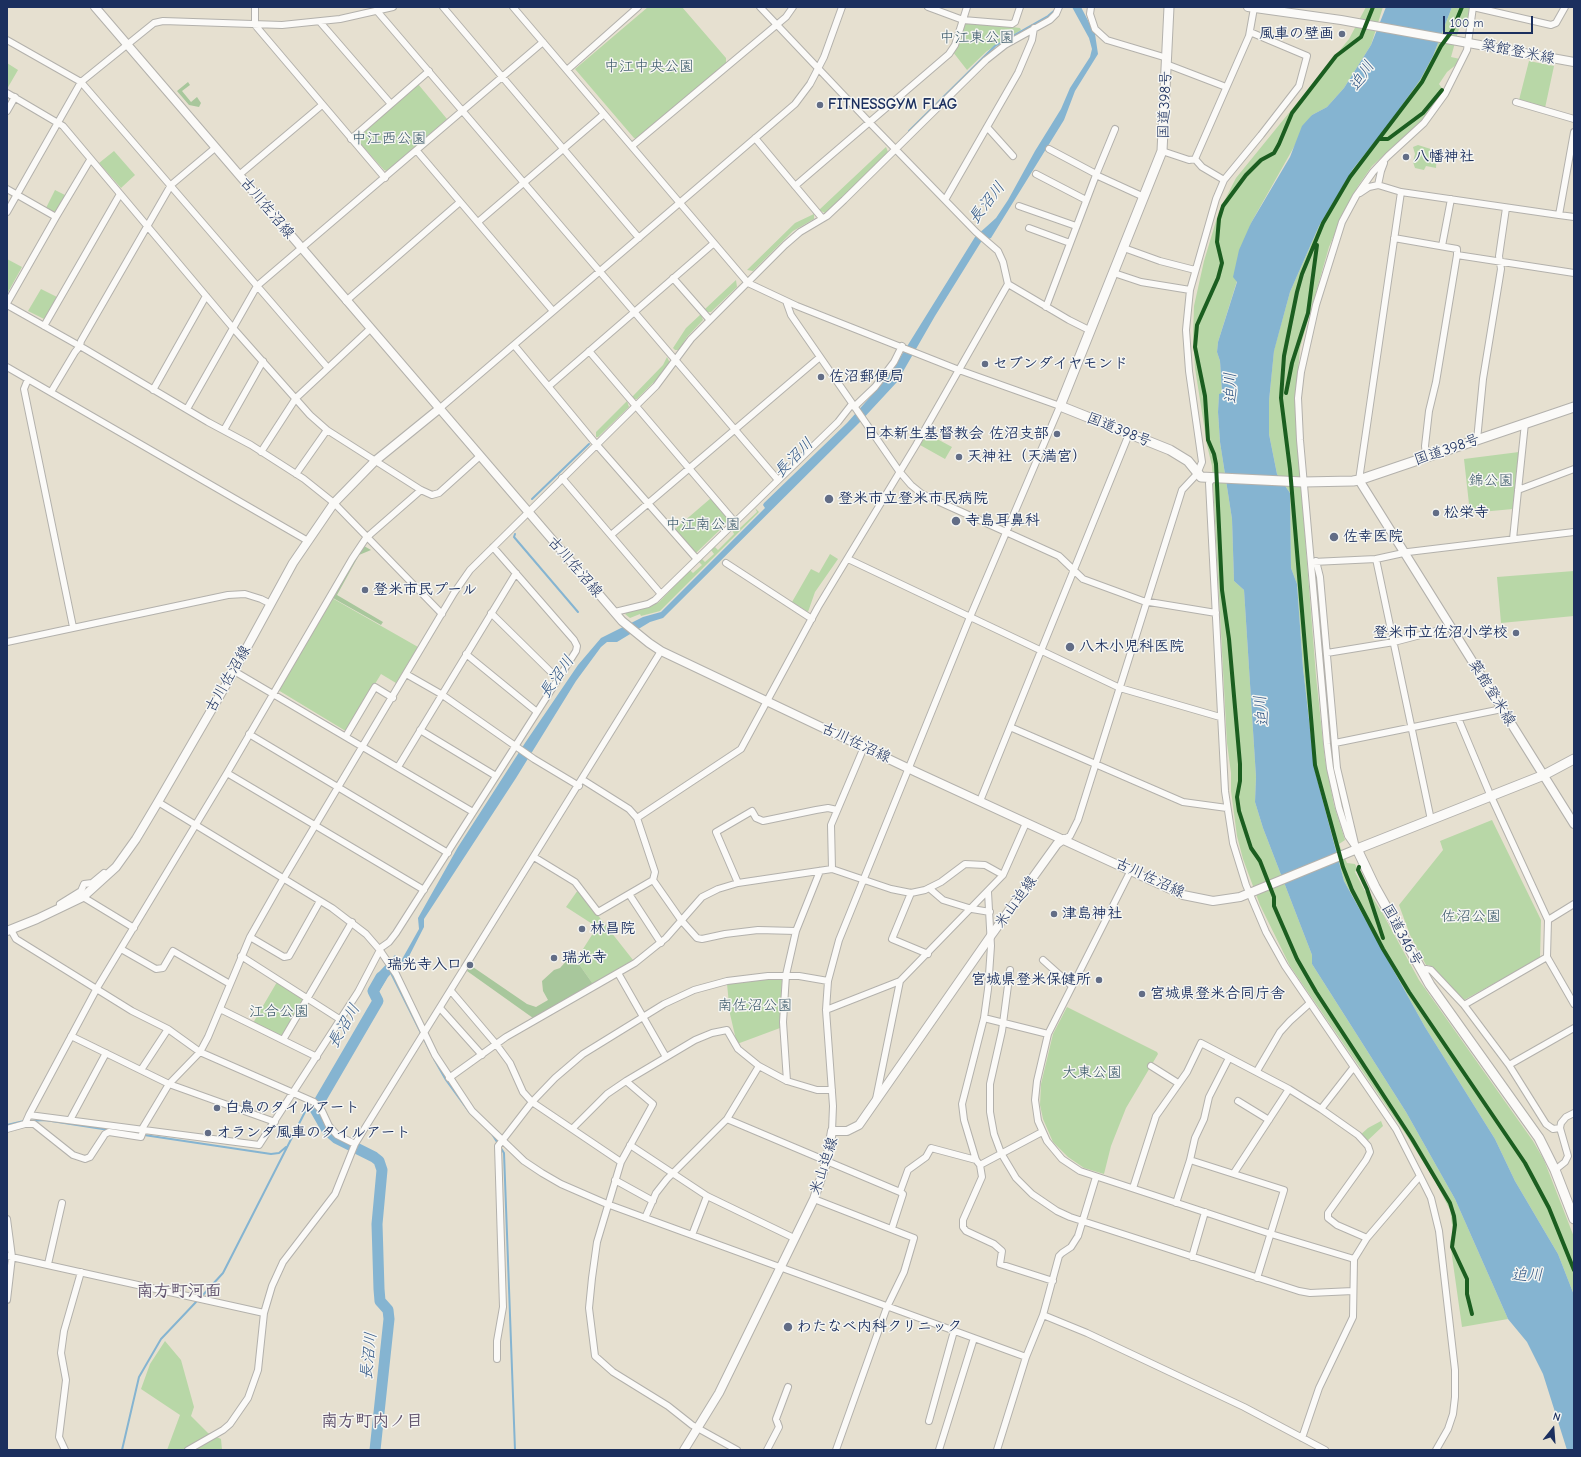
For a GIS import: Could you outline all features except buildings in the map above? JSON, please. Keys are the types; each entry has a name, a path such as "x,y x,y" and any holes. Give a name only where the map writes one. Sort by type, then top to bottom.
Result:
{"highway":[{"name":"国道398号","path":"1169,7 1162,151 1060,406 1180,456 1188,461 1198,471 1201,477 1212,479 1303,482 1359,480 1574,407"},
{"path":"1354,850 1544,775 1574,759"},
{"name":"国道346号","path":"1354,850 1421,971 1457,1025 1547,1150 1574,1219"}],"main road":[{"name":"古川佐沼線","path":"94,7 622,621 635,633 661,651 1171,890 1202,900 1224,901 1250,894 1354,850"},
{"name":"築館登米線","path":"1251,7 1274,9 1341,20 1574,62"},
{"name":"古川佐沼線","path":"9,931 83,897 109,874 126,853 158,802 308,541 334,503 375,461 439,409"},
{"name":"築館登米線","path":"1359,480 1574,824"},
{"name":"米山迫線","path":"684,1450 699,1428 726,1380 779,1268 814,1199 827,1160 832,1131 847,1131 853,1129 859,1124 990,937 1057,844 1064,839"}],"street":[{"path":"255,7 255,25 385,178"},
{"path":"7,212 81,82 150,25 158,21 282,25 320,22 393,7"},
{"path":"443,7 639,238"},
{"path":"513,7 748,283 786,301 960,370 1060,406 970,617 839,940 828,981 826,1010 832,1090 832,1131"},
{"path":"567,70 638,7"},
{"path":"760,7 869,122 976,232 1000,254 1008,284 1046,307 1091,331"},
{"path":"632,146 786,17 793,7"},
{"path":"439,409 795,104 818,68 829,45 842,7"},
{"path":"928,7 963,20 1012,24 1015,22 1020,7"},
{"path":"795,186 949,54 955,45 968,7"},
{"path":"27,1120 73,1154 85,1160 90,1157 105,1134 109,1132 141,1137 169,1084 200,1052 214,1025 250,937 282,879 470,570 596,444 636,407 656,386 691,339 709,319 800,232 822,218 844,200 986,60 1005,45 1050,20 1056,14 1059,7"},
{"path":"1090,7 1090,14 1095,28 1107,40 1167,61 1226,87"},
{"path":"1195,159 1250,32 1251,7"},
{"path":"1354,850 1345,828 1330,768 1318,654 1314,562 1303,482 1298,398 1303,357 1332,251 1342,222 1356,196 1388,156 1434,111 1446,94 1467,50 1473,7 1551,25 1556,23 1565,7"},
{"path":"377,11 778,480"},
{"path":"320,22 391,104"},
{"path":"945,200 1018,73 1032,40 1034,28"},
{"path":"1064,839 1070,836 1076,827 1182,490 1198,471 1202,462 1189,371 1187,337 1190,290 1216,199 1224,180 1261,136 1298,86 1307,56 1250,32"},
{"path":"7,40 81,82 328,368"},
{"path":"187,409 257,286 543,42"},
{"path":"351,138 429,71"},
{"path":"7,93 58,122 233,328 327,430 421,490 430,494 437,494 480,456"},
{"path":"7,111 15,97"},
{"path":"1516,102 1574,119"},
{"path":"239,175 322,104"},
{"path":"478,222 604,114"},
{"path":"987,127 1012,156"},
{"path":"1046,307 1096,174 1115,129"},
{"path":"1559,215 1574,132"},
{"path":"755,138 822,218"},
{"path":"51,392 80,346 81,340 171,185 215,148"},
{"path":"1049,149 1144,197"},
{"path":"417,151 553,311"},
{"path":"1162,151 1190,160 1195,159"},
{"path":"1378,185 1380,171 1388,156"},
{"path":"1195,159 1202,167 1224,180"},
{"path":"90,160 7,304 224,430 296,474 334,503 366,538 442,614"},
{"path":"1036,174 1086,200"},
{"path":"1356,196 1369,188 1378,185 1401,192 1574,217"},
{"path":"7,189 56,217"},
{"path":"1359,480 1401,192"},
{"path":"44,326 120,194"},
{"path":"1442,246 1451,199"},
{"path":"346,301 460,202"},
{"path":"1019,206 1076,226"},
{"path":"1477,440 1483,379 1497,300 1501,261 1499,256 1506,208"},
{"path":"1029,228 1070,243"},
{"path":"1394,238 1457,250 1436,382 1429,411 1425,446 1426,457"},
{"path":"549,386 714,243"},
{"path":"1124,248 1160,261 1195,270"},
{"path":"1457,255 1574,273"},
{"path":"1114,273 1141,282 1190,290"},
{"path":"673,278 709,319"},
{"path":"637,818 741,749 766,700 812,619 960,370 1008,284"},
{"path":"153,390 206,296"},
{"path":"786,301 791,314 899,471 911,485 922,494 1059,556 1075,569 1083,579 1146,602 1216,613"},
{"path":"260,452 296,398 370,329"},
{"path":"514,345 596,444 696,558"},
{"path":"615,612 648,604 661,594 734,521 875,387 904,347"},
{"path":"589,351 734,521"},
{"path":"611,535 820,357"},
{"path":"224,430 263,361"},
{"path":"7,368 308,541"},
{"path":"28,379 24,389 73,627"},
{"path":"1513,539 1525,423"},
{"path":"296,474 327,430"},
{"path":"980,801 1042,652 1129,434"},
{"path":"1518,490 1574,469"},
{"path":"562,478 661,594"},
{"path":"1212,479 1210,483 1220,718 1226,808 1233,843 1250,894 1285,966 1353,1068 1396,1129 1431,1198 1439,1231 1455,1370 1455,1397 1453,1414 1448,1429 1436,1450"},
{"path":"27,1120 97,988 227,773 352,559 366,538 421,490"},
{"path":"1314,562 1376,559 1405,553 1574,532"},
{"path":"7,1129 27,1120 70,1120 143,1132 257,1146 262,1142 341,1020 366,980 381,952 392,939 496,776 518,747 537,712 577,646 574,640 493,547"},
{"path":"848,559 1120,688 1220,718"},
{"path":"1376,559 1413,728 1431,820"},
{"path":"1314,562 1320,577 1337,768 1354,850"},
{"path":"726,563 812,619"},
{"path":"398,767 516,573"},
{"path":"7,642 228,595 245,594 271,604"},
{"path":"491,613 558,679"},
{"path":"1327,653 1394,642 1450,627"},
{"path":"188,1450 223,1430 230,1424 248,1398 258,1370 264,1313 278,1269 335,1194 354,1146 581,783 661,651"},
{"path":"466,654 537,712"},
{"path":"234,671 364,746 473,812"},
{"path":"406,674 441,694 534,759 629,809 637,818 637,823 655,872 653,880 598,912 575,882 534,857"},
{"path":"346,736 375,688 393,698"},
{"path":"1335,743 1502,709"},
{"path":"1458,718 1491,796 1548,920 1547,957 1574,1004"},
{"path":"1010,727 1183,802 1226,808"},
{"path":"420,730 496,776"},
{"path":"249,734 448,853"},
{"path":"832,869 831,825 836,810 864,747"},
{"path":"227,773 424,890"},
{"path":"158,802 352,922 381,952 396,974 423,1034 449,1078 472,1111 524,1161 542,1173 561,1184 608,1204 692,1234 779,1268 1026,1357"},
{"path":"738,883 716,832 752,811 756,818 763,821 828,808 836,810"},
{"path":"826,1010 900,981 972,909 1003,875 1026,823"},
{"path":"37,919 81,891 84,884 92,883 126,853"},
{"path":"449,1078 496,1044 634,963 661,943 706,894 738,883 832,869 891,889 911,894 929,888 952,875 960,866 964,864 985,865 1003,875"},
{"path":"1131,870 1048,1034 1035,1093 1036,1113 1042,1132 1051,1148 1068,1164 1080,1171 1096,1177 1271,1234 1354,1259"},
{"path":"787,1081 783,1022 786,975 796,931 820,871"},
{"path":"653,880 681,920 697,938 702,939 746,931 770,929 796,931"},
{"path":"929,888 943,900 972,909 990,912"},
{"path":"988,892 990,912 990,971 984,1018 962,1104 964,1120 982,1177 963,1220 964,1230 999,1248 1002,1254 1000,1264 1053,1281"},
{"path":"629,894 661,943"},
{"path":"911,894 892,939 928,954"},
{"path":"83,897 134,928"},
{"path":"250,937 284,957 289,956 320,901"},
{"path":"1548,920 1574,904"},
{"path":"283,1040 352,922"},
{"path":"9,931 16,939 132,1011 168,1029 200,1052 294,1092 316,1104 329,1126 337,1135 354,1146"},
{"path":"121,949 156,969 163,968 173,951 230,984"},
{"path":"241,956 341,1020"},
{"path":"1464,1005 1547,957"},
{"path":"1043,960 1072,986"},
{"path":"1421,971 1426,969 1432,970 1464,1005 1509,1065 1546,1124 1553,1129 1560,1128"},
{"path":"1010,970 1003,1023 990,1084 989,1103 991,1124 1001,1153 1016,1178 1041,1202 1057,1212 1083,1222 1257,1278 1310,1293 1353,1291"},
{"path":"618,973 666,1057"},
{"path":"497,1359 497,1341 503,1307 498,1146 532,1102 555,1078 583,1054 678,997 706,986 739,979 786,975 828,981"},
{"path":"876,1099 900,981"},
{"path":"451,991 496,1044 510,1063 523,1092 532,1102 621,1162"},
{"path":"1257,1071 1280,1032 1310,1004"},
{"path":"440,1008 482,1054"},
{"path":"220,1009 317,1057"},
{"path":"984,1018 1048,1034"},
{"path":"1509,1065 1574,1028"},
{"path":"142,1070 168,1029"},
{"path":"572,1129 607,1094 626,1081 695,1040 712,1033 727,1030 738,1050 759,1066 787,1081 817,1090 832,1090"},
{"path":"71,1036 169,1084 275,1122"},
{"path":"1133,1188 1156,1116 1192,1063 1200,1043 1289,1088 1358,1135 1368,1146 1370,1152 1369,1156 1328,1213 1328,1218 1332,1222 1368,1238"},
{"path":"70,1120 106,1053"},
{"path":"1176,1203 1190,1160 1195,1138 1204,1119 1208,1097 1230,1058"},
{"path":"645,1218 656,1193 673,1173 726,1120 759,1066"},
{"path":"1151,1066 1178,1083"},
{"path":"1321,1109 1353,1068"},
{"path":"626,1081 653,1104 621,1162 597,1242 590,1301 595,1356 613,1372 668,1406 692,1425 737,1450"},
{"path":"1234,1174 1289,1088"},
{"path":"1238,1101 1269,1120"},
{"path":"1555,1170 1565,1162 1568,1156 1560,1128 1564,1120 1574,1112"},
{"path":"726,1120 827,1160 900,1192 903,1194 892,1228"},
{"path":"900,1192 908,1170 926,1157 931,1148 978,1162 1001,1153 1042,1132"},
{"path":"630,1145 707,1196 794,1238"},
{"path":"1190,1160 1284,1190 1257,1278"},
{"path":"1302,1438 1319,1388 1352,1320 1354,1259 1368,1238 1420,1176"},
{"path":"997,1450 1026,1357 1043,1315 1059,1256 1075,1242 1083,1222 1096,1177"},
{"path":"615,1180 653,1201"},
{"path":"692,1234 707,1196"},
{"path":"814,1199 912,1236 914,1241 904,1272 894,1289 887,1307 836,1450"},
{"path":"48,1264 62,1203"},
{"path":"1192,1257 1205,1212"},
{"path":"7,1219 9,1256 7,1300"},
{"path":"9,1256 264,1313"},
{"path":"65,1450 59,1437 66,1380 61,1353 64,1332 81,1272"},
{"path":"1043,1315 1087,1333 1192,1382 1325,1450"},
{"path":"929,1421 954,1331"},
{"path":"939,1450 974,1338"},
{"path":"767,1450 779,1427 776,1419 788,1387"}],"green space":[{"name":"中江中央公園","path":"648,7 682,7 726,58 726,63 637,139 634,138 575,69"},
{"path":"1366,7 1383,7 1371,45 1344,88 1327,107 1312,115 1251,223 1237,281 1218,342 1217,352 1220,361 1222,394 1219,394 1218,412 1220,442 1232,519 1234,581 1244,590 1256,777 1255,802 1263,828 1312,955 1312,964 1406,1112 1455,1199 1508,1319 1462,1327 1450,1242 1453,1232 1450,1210 1435,1181 1407,1136 1290,966 1260,905 1243,859 1237,836 1227,743 1212,466 1207,445 1195,368 1193,336 1194,306 1204,261 1219,211 1236,178 1349,39"},
{"path":"1452,7 1470,7 1468,23 1460,25 1451,57 1460,59 1457,64 1447,72 1439,84 1444,91 1433,107 1422,120 1372,166 1358,186 1345,210 1329,247 1300,348 1295,409 1316,676 1325,760 1334,805 1345,840 1339,844 1347,863 1355,864 1357,868 1355,872 1365,891 1371,895 1383,914 1419,980 1533,1141 1544,1160 1574,1237 1574,1295 1558,1254 1515,1181 1495,1139 1425,1027 1344,881 1315,771 1303,668 1297,584 1291,568 1290,493 1277,474 1269,434 1269,401 1274,350 1290,292 1319,226 1353,169 1385,129 1433,56"},
{"name":"中江東公園","path":"965,23 989,24 1020,28 1021,30 987,51 967,70 953,52 957,48"},
{"path":"1529,61 1554,66 1545,108 1519,100"},
{"path":"7,63 18,70 7,89"},
{"path":"188,82 190,85 182,91 191,102 197,97 201,103 199,107 189,105 177,91"},
{"name":"中江西公園","path":"418,84 447,119 387,171 384,170 357,140 357,136"},
{"path":"1418,145 1437,151 1436,168 1426,166 1424,170 1415,168 1413,162 1415,154 1413,147"},
{"path":"886,147 888,152 828,211 825,213 819,210"},
{"path":"114,151 135,175 121,188 99,163"},
{"path":"55,190 67,196 58,210 54,212 46,208"},
{"path":"814,214 814,219 793,231 753,271 747,270 795,223"},
{"path":"7,259 22,267 7,294"},
{"path":"736,280 737,287 711,312 707,312 705,309"},
{"path":"41,289 57,297 44,319 28,311"},
{"path":"701,314 703,320 687,337 679,350 675,350 673,348 686,328"},
{"path":"667,357 670,363 665,371 637,399 633,399 632,397 663,365"},
{"path":"627,401 629,407 598,437 596,437 596,432"},
{"path":"926,433 952,447 945,459 920,445"},
{"name":"錦公園","path":"1519,452 1513,509 1470,513 1464,459"},
{"name":"中江南公園","path":"711,498 730,520 696,553 675,529"},
{"path":"755,508 759,512 660,611 641,616 640,614 630,618 625,614 629,610 650,607 659,602 690,570 693,573 702,565 699,562 702,559 705,562 714,554 711,550 715,547 718,550 734,534 732,530 736,525 740,528 757,512"},
{"path":"364,546 371,550 359,555 337,595 383,622 381,625 333,598"},
{"path":"830,554 838,559 815,592 808,612 792,602 811,569 819,573"},
{"path":"1574,571 1574,616 1501,623 1497,577"},
{"path":"332,598 418,647 396,683 381,674 347,730 344,730 278,690"},
{"name":"佐沼公園","path":"1492,820 1541,920 1540,958 1464,1000 1457,1001 1429,965 1426,965 1410,935 1399,905 1443,850 1440,841"},
{"path":"578,890 633,960 593,984 576,960 597,927 566,907"},
{"path":"571,956 576,960 593,984 533,1018 467,971 470,965 527,1004 536,1007 548,1000 543,991 542,981 554,970 560,968"},
{"name":"南佐沼公園","path":"764,979 782,980 780,1028 737,1044 730,1014 727,984"},
{"name":"江合公園","path":"277,982 305,999 282,1037 253,1023"},
{"name":"大東公園","path":"1067,1007 1157,1052 1158,1054 1126,1108 1111,1146 1104,1174 1084,1168 1068,1157 1053,1142 1043,1119 1040,1105 1041,1084 1053,1034"},
{"path":"1381,1121 1383,1126 1365,1143 1359,1136 1368,1128"},
{"path":"165,1341 181,1360 194,1407 191,1416 208,1433 221,1439 222,1450 167,1450 180,1415 141,1389 150,1364"}],"water":[{"path":"1072,7 1081,7 1095,34 1098,54 1075,91 1064,120 991,238 981,242 935,316 897,382 859,423 663,618 650,622 617,642 607,642 601,647 576,681 516,778 424,919 424,927 404,966 398,966 388,977 379,992 370,988 379,972 395,955 401,961 419,929 418,918 458,847 525,743 578,665 601,638 643,617 661,612 765,508 763,505 764,503 847,423 888,377 975,237 996,218 1008,200 1035,151 1061,109 1070,88 1090,57 1092,49 1089,38"},
{"name":"迫川","path":"1386,7 1452,7 1433,56 1420,80 1385,129 1353,169 1319,226 1290,292 1274,351 1269,401 1269,434 1277,474 1290,493 1291,568 1297,584 1303,668 1315,771 1344,881 1425,1027 1495,1139 1515,1181 1558,1254 1574,1295 1574,1450 1567,1450 1543,1374 1527,1342 1508,1319 1455,1199 1406,1112 1312,964 1312,955 1263,828 1255,802 1256,777 1244,590 1234,581 1232,519 1220,442 1218,412 1219,394 1222,393 1220,361 1217,352 1218,342 1237,282 1233,277 1239,250 1251,223 1290,157 1302,126 1312,115 1327,107 1344,88 1371,45"}],"waterway":[{"path":"909,131 995,46 1048,16 1055,10"},
{"path":"532,499 589,444"},
{"path":"515,534 514,537 578,612"},
{"path":"390,971 431,1053"},
{"name":"長沼川","path":"375,1450 389,1319 388,1310 380,1301 379,1289 377,1224 382,1170 379,1161 374,1157 336,1138 327,1130 315,1109 378,1001 373,991 381,977"},
{"path":"434,1059 446,1080 470,1113"},
{"path":"202,1296 223,1273 308,1106"},
{"path":"29,1121 45,1120 109,1130"},
{"path":"7,1125 24,1121"},
{"path":"492,1134 504,1153 515,1450"},
{"path":"144,1135 271,1154 279,1153 286,1147"},
{"path":"122,1450 139,1377 161,1339 196,1302"}],"cycle path":[{"path":"1373,7 1361,37 1336,56 1292,113 1274,153 1261,160 1246,175 1223,206 1219,219 1217,242 1222,263 1218,278 1197,325 1195,347 1205,396 1208,440 1214,454 1216,464 1222,590 1229,639 1240,764 1240,781 1237,797 1239,811 1251,848 1260,861 1274,897 1274,906 1297,959 1316,992 1412,1139 1450,1203 1455,1225 1452,1247 1467,1279 1467,1294 1472,1314"},
{"path":"1462,7 1452,31 1441,46 1422,82 1350,177 1323,223 1302,274 1297,292 1284,356 1281,398 1290,469 1315,765 1343,867 1352,890 1383,949 1409,992 1525,1163 1549,1208 1574,1270"},
{"path":"1380,139 1388,139 1423,113 1442,90"},
{"path":"1286,393 1292,363 1308,313 1317,245"},
{"path":"1359,867 1358,870 1367,889 1383,938"}],"place":[{"name":"風車の壁画","path":"1342,34"},
{"name":"FITNESSGYM FLAG","path":"820,105"},
{"name":"八幡神社","path":"1406,157"},
{"name":"セブンダイヤモンド","path":"985,364"},
{"name":"佐沼郵便局","path":"821,377"},
{"name":"日本新生基督教会 佐沼支部","path":"1057,434"},
{"name":"天神社（天満宮）","path":"959,457"},
{"name":"登米市立登米市民病院","path":"829,499"},
{"name":"松栄寺","path":"1436,513"},
{"name":"寺島耳鼻科","path":"956,521"},
{"name":"佐幸医院","path":"1334,537"},
{"name":"登米市民プール","path":"365,590"},
{"name":"登米市立佐沼小学校","path":"1516,633"},
{"name":"八木小児科医院","path":"1070,647"},
{"name":"津島神社","path":"1054,914"},
{"name":"林昌院","path":"582,929"},
{"name":"瑞光寺","path":"554,958"},
{"name":"瑞光寺入口","path":"470,965"},
{"name":"宮城県登米保健所","path":"1099,980"},
{"name":"宮城県登米合同庁舎","path":"1142,994"},
{"name":"白鳥のタイルアート","path":"217,1108"},
{"name":"オランダ風車のタイルアート","path":"208,1133"},
{"name":"わたなべ内科クリニック","path":"788,1327"}],"district":[{"name":"南方町河面","path":"179,1291"},
{"name":"南方町内ノ目","path":"372,1421"}]}
